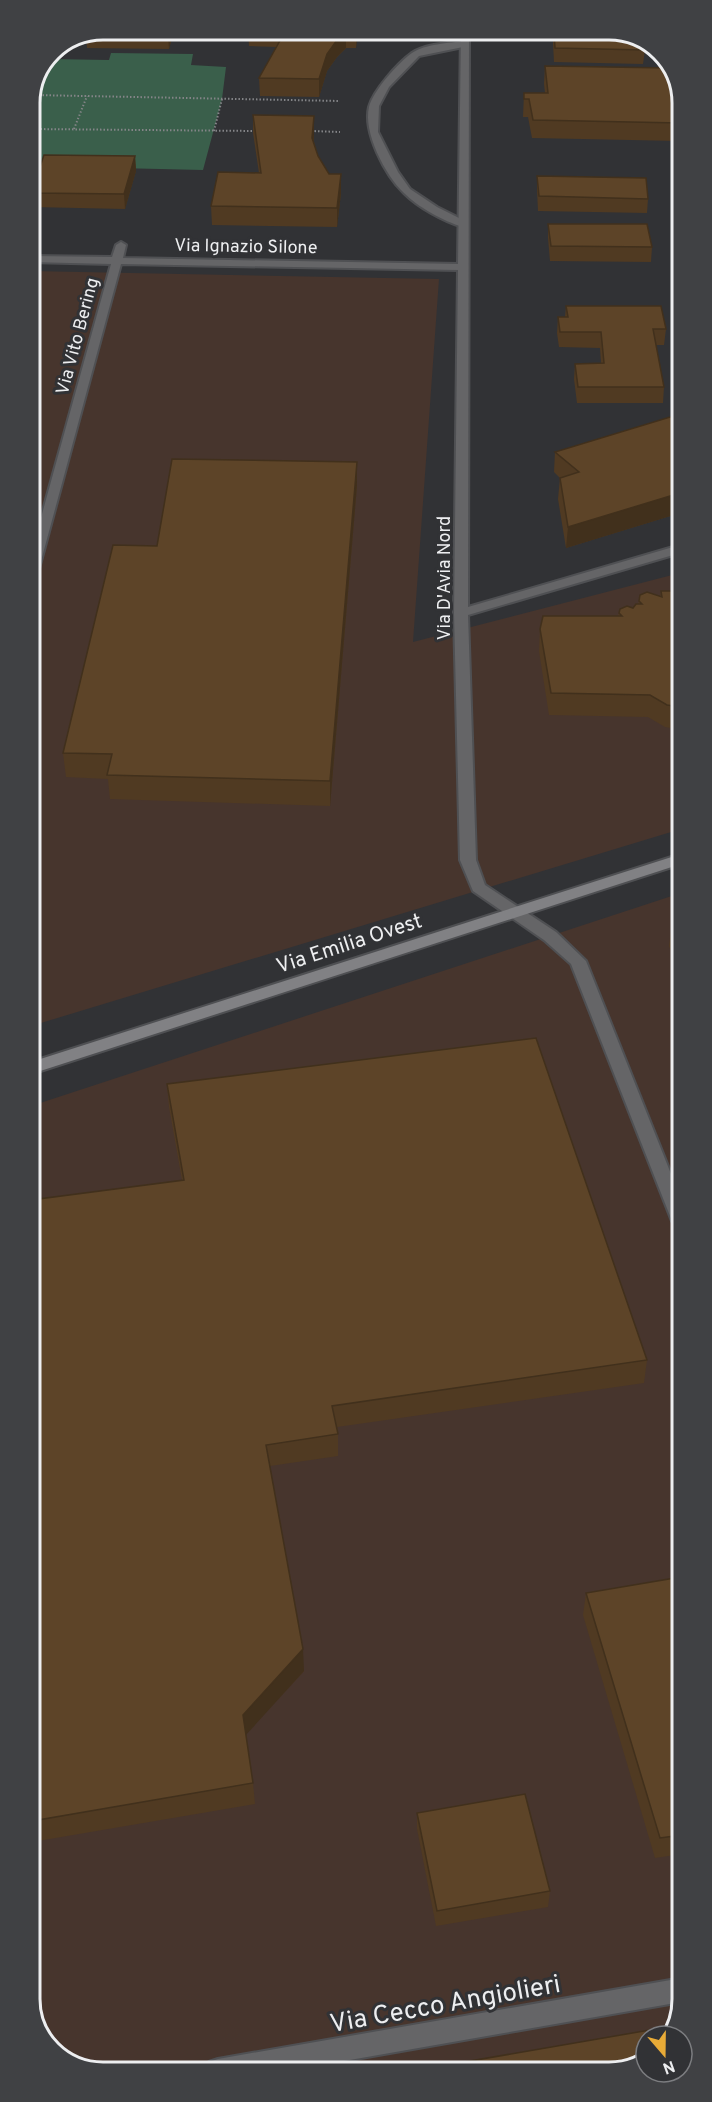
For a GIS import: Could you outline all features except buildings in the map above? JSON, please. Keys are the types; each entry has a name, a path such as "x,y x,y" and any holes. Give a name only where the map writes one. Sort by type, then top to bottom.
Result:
{"main road":[{"name":"Via Emilia Ovest","path":"40,1065 672,862"}],"street":[{"name":"Via D'Avia Nord","path":"465,41 461,613 468,860 478,888 550,936 578,961 672,1198"},
{"path":"463,224 433,209 407,191 393,173 373,132 376,102 385,86 416,54 465,44"},
{"name":"Via Vito Bering","path":"40,543 121,245"},
{"name":"Via Ignazio Silone","path":"40,259 462,267"},
{"path":"461,613 672,551"},
{"name":"Via Cecco Angiolieri","path":"273,2061 672,1992"}],"path":[{"path":"41,95 376,102"},
{"path":"75,129 87,96"},
{"path":"214,131 222,99"},
{"path":"40,129 259,131"},
{"path":"305,131 373,132"}],"shaded area":[{"path":"40,271 439,279 413,642 672,575 672,832 40,1023"},
{"path":"672,896 672,1998 666,2024 634,2024 634,2056 608,2062 99,2061 79,2057 62,2046 45,2023 40,1998 40,1103"}],"green space":[{"path":"111,53 193,54 191,65 226,67 222,99 203,170 40,166 40,104 45,79 51,69 59,59 109,60"}]}
